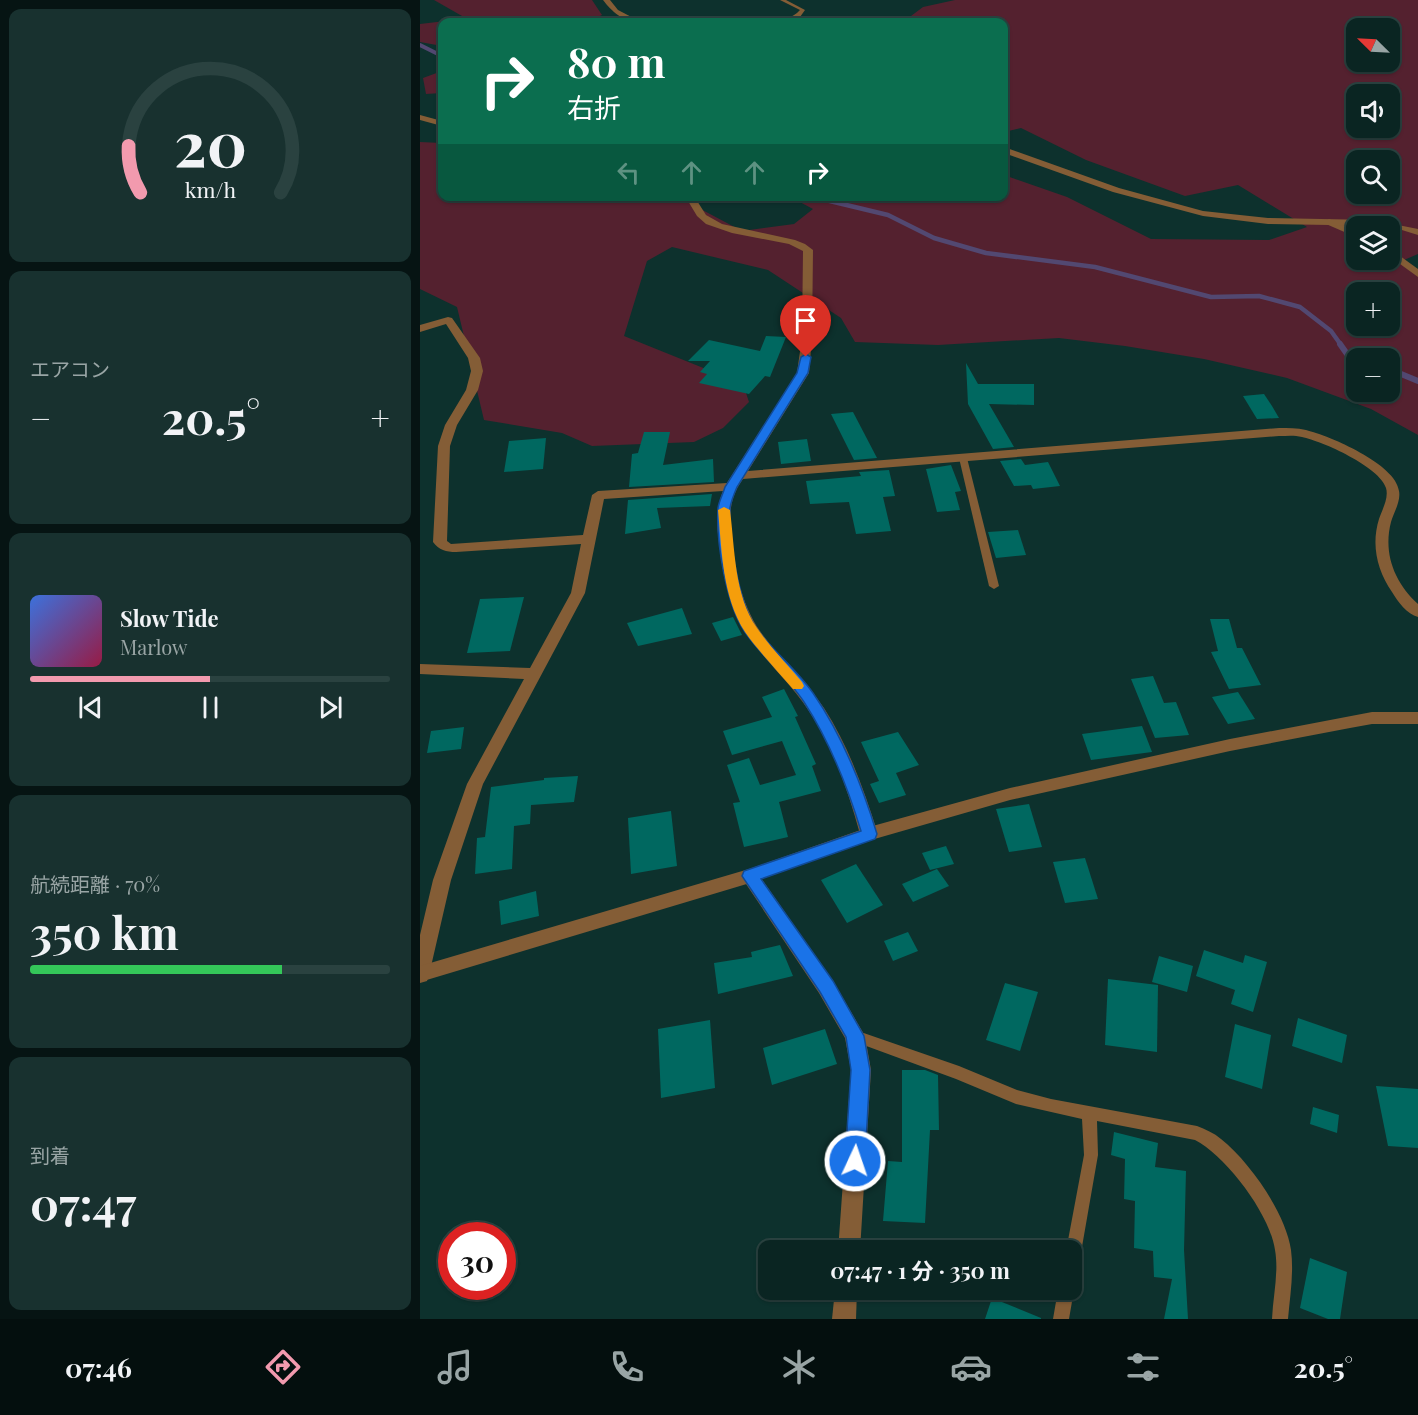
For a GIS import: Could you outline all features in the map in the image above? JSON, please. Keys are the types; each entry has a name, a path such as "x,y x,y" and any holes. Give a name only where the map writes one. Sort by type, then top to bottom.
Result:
{"street":[{"path":"606,0 616,11 630,18"},
{"path":"420,117 438,123"},
{"path":"1008,151 1140,197 1196,212 1246,219 1382,223 1418,232"},
{"path":"692,201 702,215 715,225 747,234 798,243 808,250 807,337 803,373 731,487 724,506 725,524 732,580 738,602 750,629 808,696 842,758 858,796 869,834"},
{"path":"1329,222 1346,230"},
{"path":"1400,260 1418,274"},
{"path":"420,329 448,320 474,358 477,370 472,390 451,425 444,446 440,542 448,548 456,548 588,539"},
{"path":"739,475 1279,432 1316,437 1365,462 1390,482 1393,494 1381,534 1382,560 1393,586 1418,612"},
{"path":"731,487 598,495 578,593 475,784 442,880 420,974 750,876 869,834 940,812 1043,786 1230,745 1372,718 1418,718"},
{"path":"420,669 535,674"},
{"path":"750,876 826,987 855,1036 861,1070 850,1240"},
{"path":"844,1319 845,1300"}],"lane":[{"path":"782,0 800,6 803,10 801,15 791,18"},
{"path":"963,458 994,586"},
{"path":"855,1036 1016,1097 1197,1133 1216,1143 1229,1156 1272,1221 1281,1241 1284,1259 1280,1319"},
{"path":"1075,1240 1091,1155 1089,1113"},
{"path":"1061,1319 1064,1300"}],"shaded area":[{"path":"434,0 592,0 602,15 596,18 458,18 462,16"},
{"path":"955,0 1418,0 1418,254 1404,260 1418,270 1418,435 1371,409 1352,402 1400,402 1400,348 1346,348 1346,400 1287,378 1204,359 1059,338 938,345 855,342 841,318 768,270 672,247 647,261 624,336 743,384 749,402 723,428 694,442 592,446 562,433 484,420 457,307 420,289 420,142 438,143 438,201 686,201 742,231 794,224 813,209 798,201 1008,201 1008,176 1067,197 1151,239 1269,240 1307,227 1238,185 1185,196 1086,160 1021,128 1008,131 1008,18 908,18 923,7"},
{"path":"438,22 438,45 420,42 420,24"},
{"path":"438,72 438,93 426,94 423,78"}],"building":[{"path":"766,336 786,337 770,377 765,376 749,394 699,383 707,374 700,372 710,361 688,361 709,340 760,351"},
{"path":"966,363 978,384 1034,384 1034,405 989,404 1014,447 993,449 968,404"},
{"path":"1264,394 1279,418 1257,419 1243,396"},
{"path":"853,412 877,458 854,460 831,414"},
{"path":"644,432 670,432 663,465 713,459 714,482 629,487 632,454 638,453"},
{"path":"546,438 543,469 504,472 509,441"},
{"path":"807,439 811,461 781,464 778,442"},
{"path":"1021,459 1025,465 1048,462 1060,486 1033,489 1031,485 1014,486 1000,461"},
{"path":"951,465 961,491 955,492 960,510 937,512 926,469"},
{"path":"889,470 895,496 883,497 891,531 856,534 849,502 810,504 806,481 861,476 859,472"},
{"path":"712,494 710,506 657,508 661,528 625,534 628,500"},
{"path":"1018,530 1026,555 996,558 988,532"},
{"path":"524,597 510,651 467,653 480,599"},
{"path":"682,608 692,634 638,646 627,623"},
{"path":"733,617 742,635 721,641 712,623"},
{"path":"1210,619 1229,619 1237,648 1242,648 1261,685 1229,689 1211,652 1218,651"},
{"path":"1153,676 1164,703 1176,702 1189,735 1155,738 1131,679"},
{"path":"784,689 798,716 795,717 816,764 812,766 821,791 779,802 788,837 744,847 733,803 740,802 727,765 749,758 760,785 796,775 782,741 732,755 723,731 772,717 762,697"},
{"path":"1238,692 1255,719 1228,724 1212,697"},
{"path":"1142,726 1152,752 1091,760 1082,734"},
{"path":"464,727 461,749 427,753 431,731"},
{"path":"898,732 919,765 896,773 906,795 879,803 870,784 879,781 861,742"},
{"path":"578,776 574,802 531,805 530,824 514,826 512,869 475,874 477,838 485,837 491,787 544,780 544,778"},
{"path":"1029,804 1042,847 1009,852 996,809"},
{"path":"671,811 677,866 631,874 628,818"},
{"path":"946,846 954,864 930,870 922,853"},
{"path":"1085,858 1098,899 1065,903 1053,862"},
{"path":"856,864 883,905 847,923 821,880"},
{"path":"937,869 949,886 913,902 902,884"},
{"path":"536,891 539,916 501,925 499,901"},
{"path":"908,932 918,951 893,961 884,941"},
{"path":"780,945 793,976 718,994 714,963 752,957 751,952"},
{"path":"1204,950 1243,963 1245,955 1267,962 1253,1012 1231,1004 1235,990 1196,976"},
{"path":"1159,956 1193,966 1187,992 1152,982"},
{"path":"1108,979 1158,985 1157,1052 1105,1045"},
{"path":"1005,983 1038,992 1020,1051 986,1040"},
{"path":"1298,1018 1347,1035 1342,1063 1292,1046"},
{"path":"710,1020 715,1088 661,1098 658,1029"},
{"path":"1235,1024 1271,1035 1262,1089 1225,1077"},
{"path":"825,1029 837,1064 772,1085 763,1048"},
{"path":"902,1070 925,1070 938,1075 939,1130 930,1130 925,1223 883,1221 888,1161 902,1162"},
{"path":"1376,1086 1418,1089 1418,1148 1388,1146"},
{"path":"1313,1107 1339,1115 1337,1133 1310,1124"},
{"path":"1114,1132 1158,1143 1155,1167 1186,1171 1184,1250 1188,1319 1164,1319 1172,1279 1154,1277 1153,1251 1134,1248 1135,1201 1124,1199 1125,1159 1111,1155"},
{"path":"1310,1258 1347,1272 1340,1319 1328,1319 1300,1308"},
{"path":"991,1300 997,1300 1041,1318 1041,1319 985,1319"}],"waterway":[{"path":"420,45 438,54"},
{"path":"830,201 888,215 934,238 986,253 1095,267 1211,297 1259,296 1300,307 1331,331 1341,345"},
{"path":"1340,344 1346,353"},
{"path":"1400,374 1418,381"}],"slow traffic":[{"path":"724,510 732,580 738,602 750,629 797,686"}],"route":[{"path":"806,357 803,373 731,487 724,506 725,524 732,580 738,602 750,629 766,651 808,696 842,758 858,796 869,834 750,876 826,987 855,1036 861,1070 855,1161"}]}
